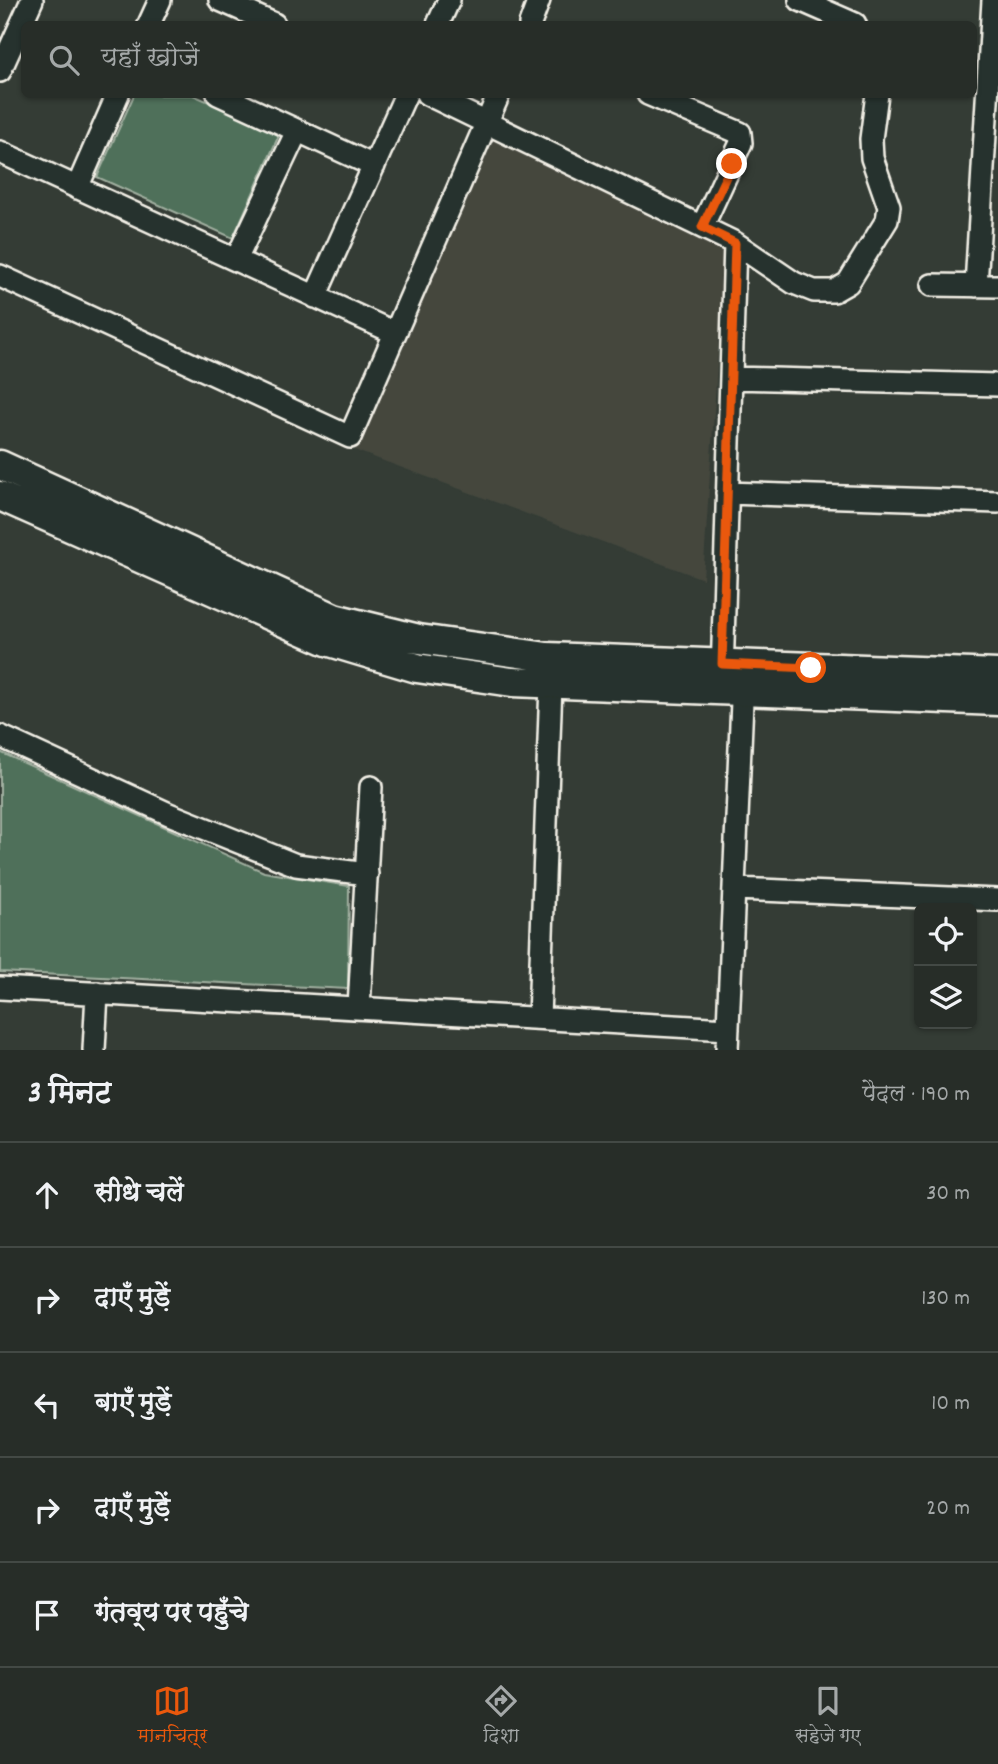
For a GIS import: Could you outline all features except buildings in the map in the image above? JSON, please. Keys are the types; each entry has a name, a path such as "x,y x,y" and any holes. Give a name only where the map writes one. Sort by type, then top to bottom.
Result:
{"street":[{"path":"23,21 32,0"},
{"path":"150,21 160,0"},
{"path":"220,0 267,21"},
{"path":"531,21 539,0"},
{"path":"800,0 848,21"},
{"path":"976,286 992,68 993,0"},
{"path":"0,71 21,24"},
{"path":"78,188 116,98"},
{"path":"227,98 374,166"},
{"path":"315,297 404,98"},
{"path":"435,98 735,243 794,283 814,291 834,291 848,283 887,220 888,207 872,158 871,139 876,98"},
{"path":"0,276 350,437 497,98"},
{"path":"658,98 740,133 741,143 702,227"},
{"path":"236,260 297,131"},
{"path":"0,152 395,333"},
{"path":"0,988 539,1018 728,1040 734,888 727,493 735,243"},
{"path":"932,285 998,286"},
{"path":"731,378 998,386"},
{"path":"0,465 334,618 419,639 732,678 998,701"},
{"path":"727,493 998,502"},
{"path":"0,496 327,641 417,668 512,682 551,684 998,674"},
{"path":"453,673 456,644"},
{"path":"539,1018 551,684"},
{"path":"0,736 169,814 296,865 367,874"},
{"path":"359,1008 371,787"},
{"path":"734,888 998,900"},
{"path":"94,1050 97,993"}],"shaded area":[{"path":"495,137 725,247 703,579 354,450"}],"green space":[{"path":"133,98 200,98 280,133 233,238 97,177"},
{"path":"0,752 264,872 349,886 348,989 0,972"}],"route":[{"path":"732,164 702,227 735,243 722,664 811,668"}]}
